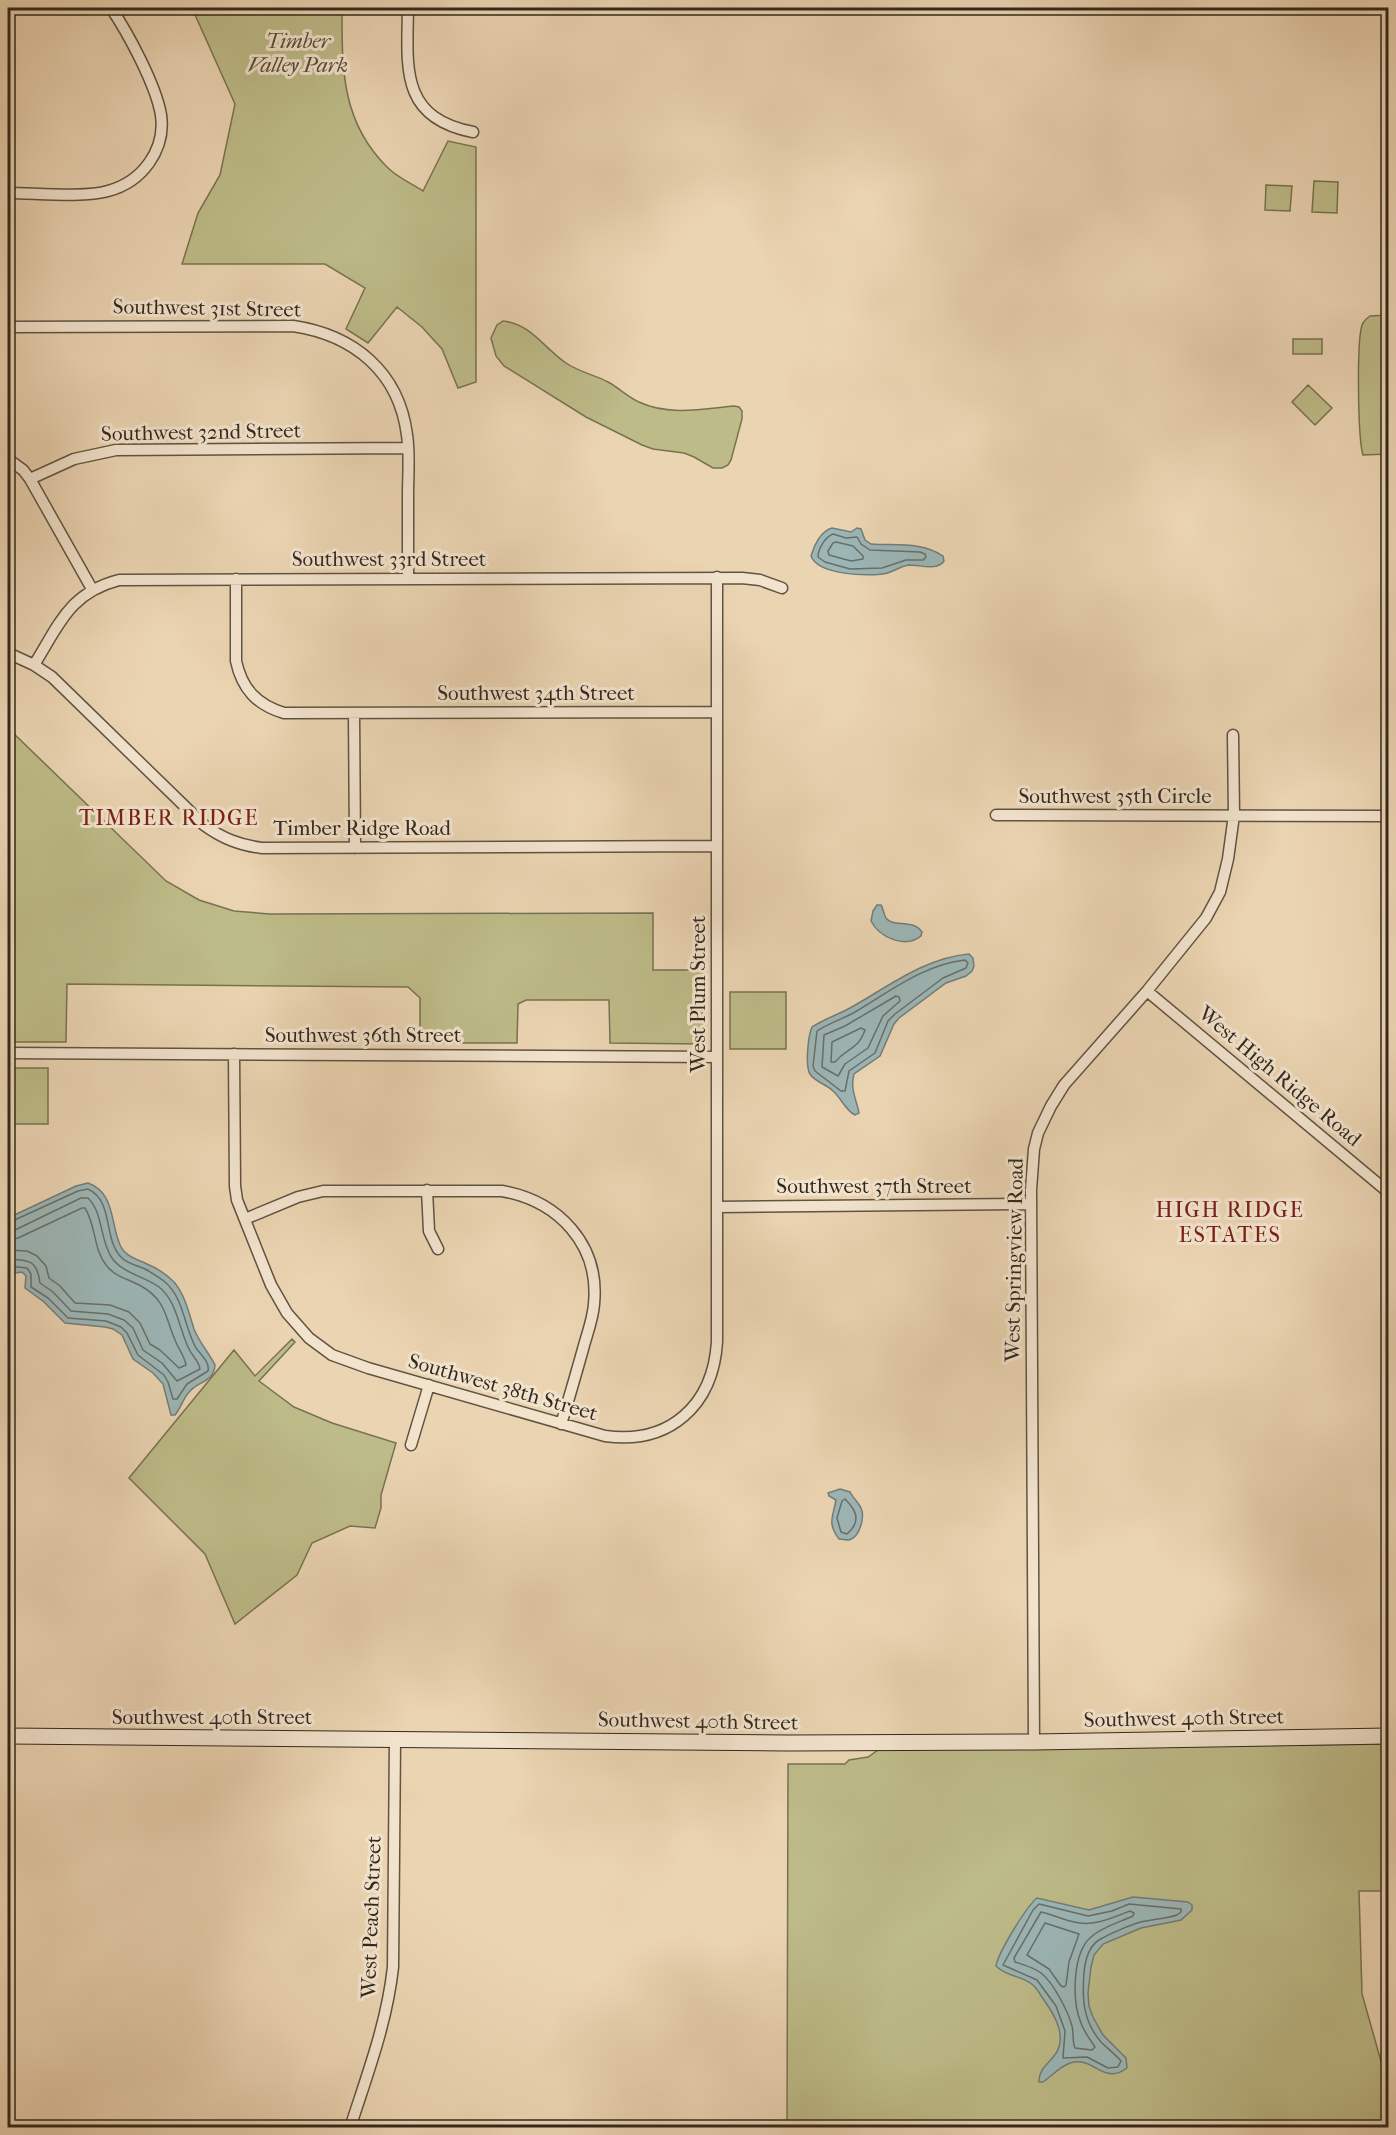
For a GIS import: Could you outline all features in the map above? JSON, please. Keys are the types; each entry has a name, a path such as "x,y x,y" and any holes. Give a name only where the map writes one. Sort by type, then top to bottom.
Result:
{"main road":[{"name":"Southwest 40th Street","path":"8,1736 788,1743 1034,1742 1389,1736"}],"street":[{"path":"8,193 105,192 131,182 150,163 160,139 161,116 158,103 133,44 111,8"},
{"path":"408,8 408,62 414,92 425,109 438,121 452,128 473,132"},
{"name":"Southwest 31st Street","path":"8,327 293,326 325,332 357,349 386,379 404,418 408,448"},
{"path":"408,448 408,578"},
{"name":"Southwest 32nd Street","path":"30,479 74,459 116,450 408,448"},
{"path":"8,459 30,479 92,590"},
{"name":"Southwest 33rd Street","path":"34,665 75,602 92,590 119,580 717,577 760,580 782,588"},
{"name":"West Plum Street","path":"695,1405 710,1382 716,1357 717,577"},
{"name":"Southwest 34th Street","path":"236,579 236,661 239,674 252,696 272,709 284,712 354,713 717,712"},
{"name":"Timber Ridge Road","path":"8,653 34,665 59,684 204,825 216,834 246,846 262,848 717,846"},
{"path":"354,713 355,848"},
{"name":"West Springview Road","path":"1034,1742 1031,1204 1034,1149 1047,1113 1064,1085 1147,991 1206,918 1216,899 1222,886 1228,859 1234,815 1233,735"},
{"name":"Southwest 35th Circle","path":"996,815 1389,816"},
{"name":"West High Ridge Road","path":"1147,991 1389,1191"},
{"name":"Southwest 36th Street","path":"8,1053 717,1057"},
{"name":"Southwest 38th Street","path":"234,1054 233,1172 237,1200 278,1299 303,1332 321,1348 340,1358 605,1437 640,1436 674,1423 695,1405"},
{"path":"427,1190 429,1231 438,1250"},
{"path":"245,1219 298,1197 322,1191 489,1190 513,1193 542,1203 565,1222 579,1240 590,1261 595,1294 592,1318 561,1424"},
{"name":"Southwest 37th Street","path":"717,1207 1031,1204"},
{"path":"411,1445 429,1385"},
{"name":"West Peach Street","path":"350,2127 386,2017 393,1967 395,1739"}],"green space":[{"name":"Timber Valley Park","path":"192,8 342,8 347,94 361,132 388,168 423,191 448,141 476,147 476,382 458,388 442,349 422,327 397,307 368,343 346,329 365,288 325,264 182,264 198,213 220,175 235,104"},
{"path":"1314,181 1338,182 1337,213 1312,212"},
{"path":"1266,185 1292,186 1290,211 1265,210"},
{"path":"1388,315 1388,454 1363,455 1358,388 1361,331 1363,323 1370,316"},
{"path":"503,321 529,331 571,366 608,382 635,400 650,406 674,410 739,407 742,411 742,419 728,465 713,468 684,453 653,449 642,445 586,417 504,366 496,356 491,338 497,325"},
{"path":"1293,339 1322,339 1322,354 1293,354"},
{"path":"1308,385 1332,408 1315,425 1292,402"},
{"path":"8,728 166,881 199,900 234,911 270,914 653,913 653,970 703,970 703,1044 610,1043 609,1000 526,1000 518,1004 517,1043 420,1043 420,998 408,987 67,984 66,1042 8,1042"},
{"path":"730,992 786,992 786,1049 730,1049"},
{"path":"8,1068 48,1068 48,1124 8,1124"},
{"path":"292,1339 295,1342 259,1381 294,1407 332,1423 396,1443 381,1495 381,1508 375,1528 350,1526 312,1543 297,1575 235,1624 205,1554 129,1478 234,1350 255,1376"},
{"path":"1388,1744 1388,1891 1359,1891 1362,1994 1388,2086 1388,2127 931,2128 901,2121 895,2127 787,2128 788,1764 845,1764 849,1760 868,1757 878,1750"}],"water":[{"path":"832,528 851,532 857,528 861,529 865,540 871,544 926,548 943,556 944,561 933,567 909,565 883,574 865,575 832,571 815,562 811,556 818,539"},
{"path":"877,905 881,905 889,921 913,925 922,932 921,936 915,940 900,941 880,932 871,921"},
{"path":"969,954 973,958 972,971 966,976 946,983 899,1018 880,1056 854,1074 853,1089 859,1113 855,1115 852,1113 833,1091 810,1074 808,1051 812,1027 922,967"},
{"path":"88,1183 97,1188 108,1202 123,1250 162,1272 178,1287 196,1334 215,1365 212,1375 190,1391 175,1415 171,1415 163,1384 153,1373 133,1359 122,1335 105,1327 65,1323 44,1302 25,1288 26,1276 22,1272 8,1271 8,1218 76,1186"},
{"path":"840,1489 850,1492 862,1512 859,1531 849,1540 839,1539 832,1524 836,1500 828,1493"},
{"path":"1133,1897 1188,1902 1192,1905 1192,1910 1181,1920 1141,1928 1103,1944 1094,1955 1088,1993 1089,2006 1103,2035 1126,2058 1127,2068 1119,2073 1111,2074 1085,2063 1070,2063 1043,2082 1039,2082 1041,2072 1059,2047 1059,2028 1051,2010 1035,1987 1024,1979 1004,1972 996,1966 1007,1941 1037,1898 1089,1910"}],"district":[{"name":"TIMBER RIDGE","path":"169,818"},
{"name":"HIGH RIDGE ESTATES","path":"1230,1222"}]}
